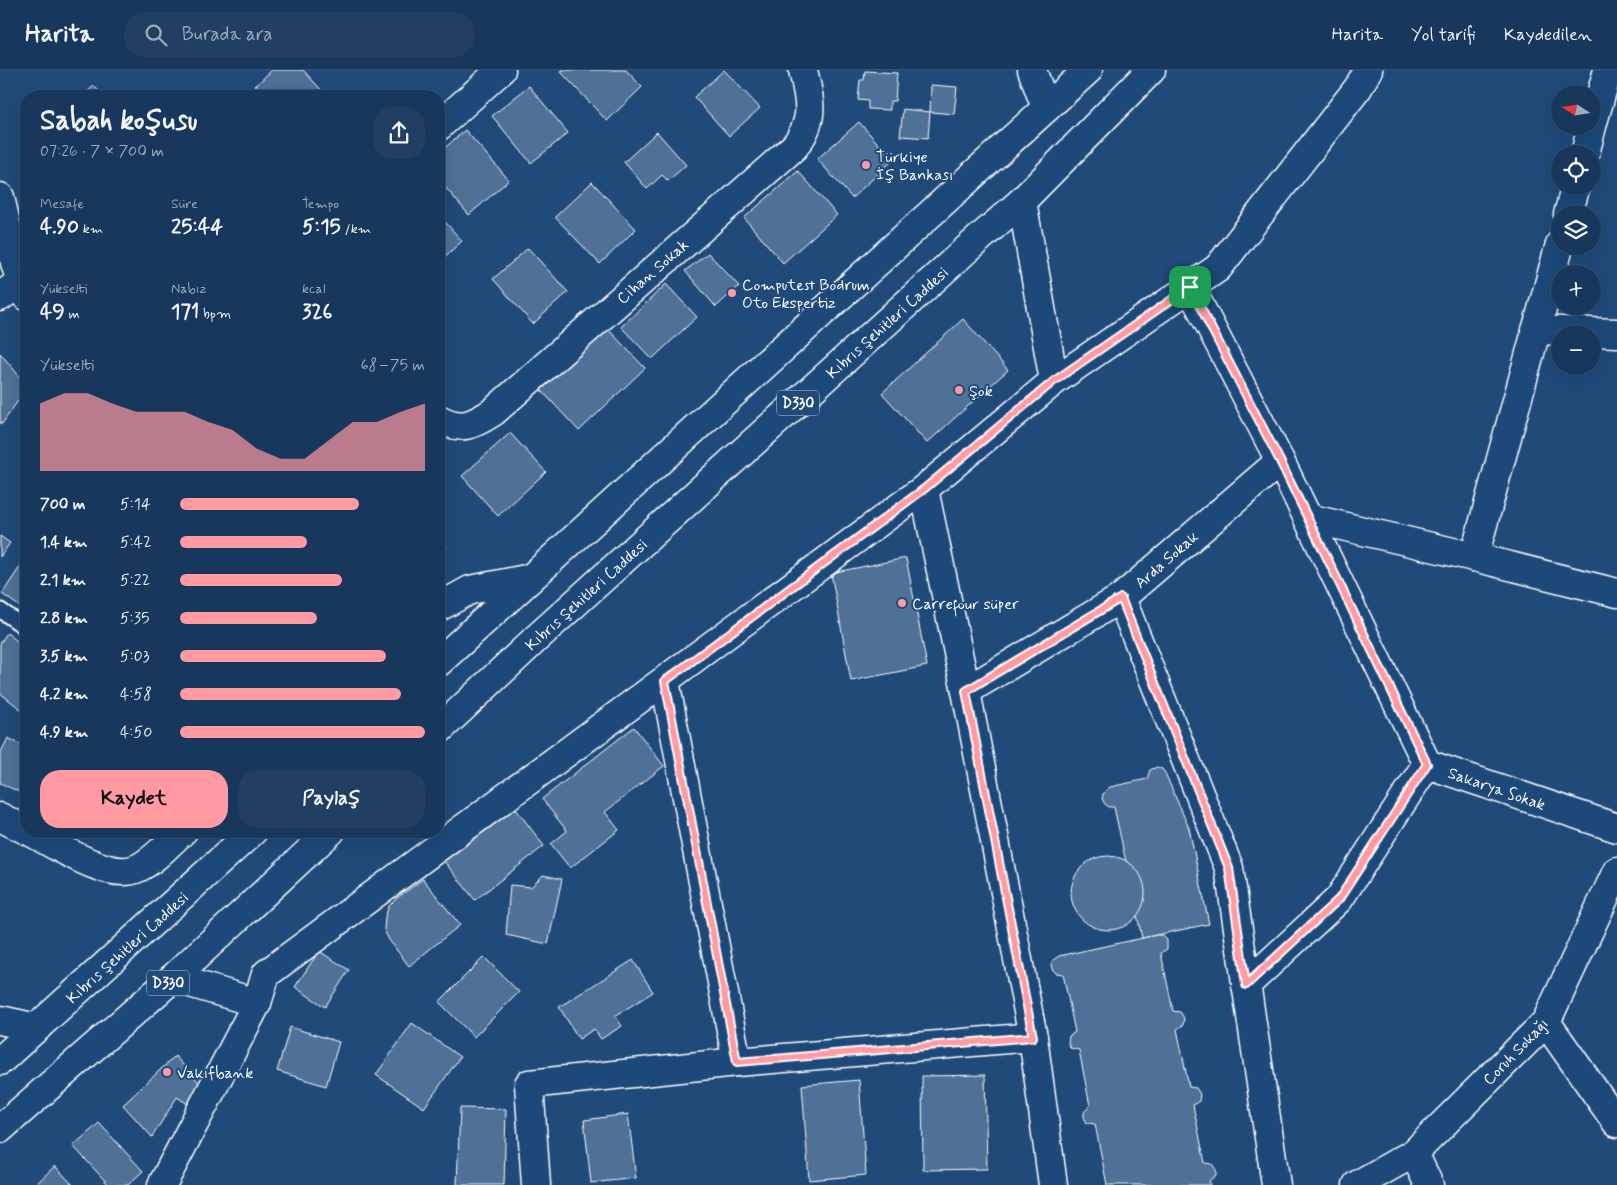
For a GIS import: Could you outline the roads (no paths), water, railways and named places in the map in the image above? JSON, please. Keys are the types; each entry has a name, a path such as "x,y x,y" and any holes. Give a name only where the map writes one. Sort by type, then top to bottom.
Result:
{"main road":[{"path":"445,121 501,70"},
{"name":"Cihan Sokak","path":"445,422 455,426 464,426 476,423 493,412 794,147 808,126 810,113 803,70"},
{"path":"1032,70 1046,108"},
{"path":"445,657 1088,70"},
{"name":"Kıbrıs Şehitleri Caddesi","path":"445,724 548,628 1022,201 1151,70"},
{"path":"162,1185 257,1003 266,974 924,489 1054,381 1218,268 1358,88 1368,70"},
{"path":"1601,94 1608,70"},
{"path":"0,197 16,291"},
{"path":"1022,201 1054,381"},
{"path":"1474,556 1557,255"},
{"name":"Sakarya Sokak","path":"1190,287 1280,461 1427,764 1617,828"},
{"path":"1536,330 1617,333"},
{"name":"Arda Sokak","path":"966,691 1121,598 1280,461"},
{"path":"924,489 966,691 1033,1037 1053,1185"},
{"path":"1308,518 1474,556 1617,593"},
{"path":"445,604 470,590 531,578"},
{"path":"1121,598 1229,868 1276,1185"},
{"path":"665,681 737,1062"},
{"path":"1246,985 1339,899 1427,764"},
{"path":"0,817 20,827"},
{"path":"42,838 90,863 108,870 124,872 146,864 174,838"},
{"name":"Kıbrıs Şehitleri Caddesi","path":"0,1061 245,838"},
{"name":"D330","path":"0,1129 173,978 323,838"},
{"name":"Coruh Sokağı","path":"1357,1185 1414,1153 1546,1022 1617,872"},
{"path":"173,978 257,1003"},
{"path":"0,1020 37,1028"},
{"path":"1546,1022 1617,1123"},
{"path":"536,1185 529,1084 737,1062 1033,1037"},
{"path":"1414,1153 1429,1185"}],"lane":[{"path":"0,610 20,624"}],"place":[{"name":"Türkiye İş Bankası","path":"866,165"},
{"name":"Computest Bodrum Oto Ekspertiz","path":"732,293"},
{"name":"Şok","path":"959,390"},
{"name":"Carrefour süper","path":"902,603"},
{"name":"Vakıfbank","path":"167,1072"}]}
